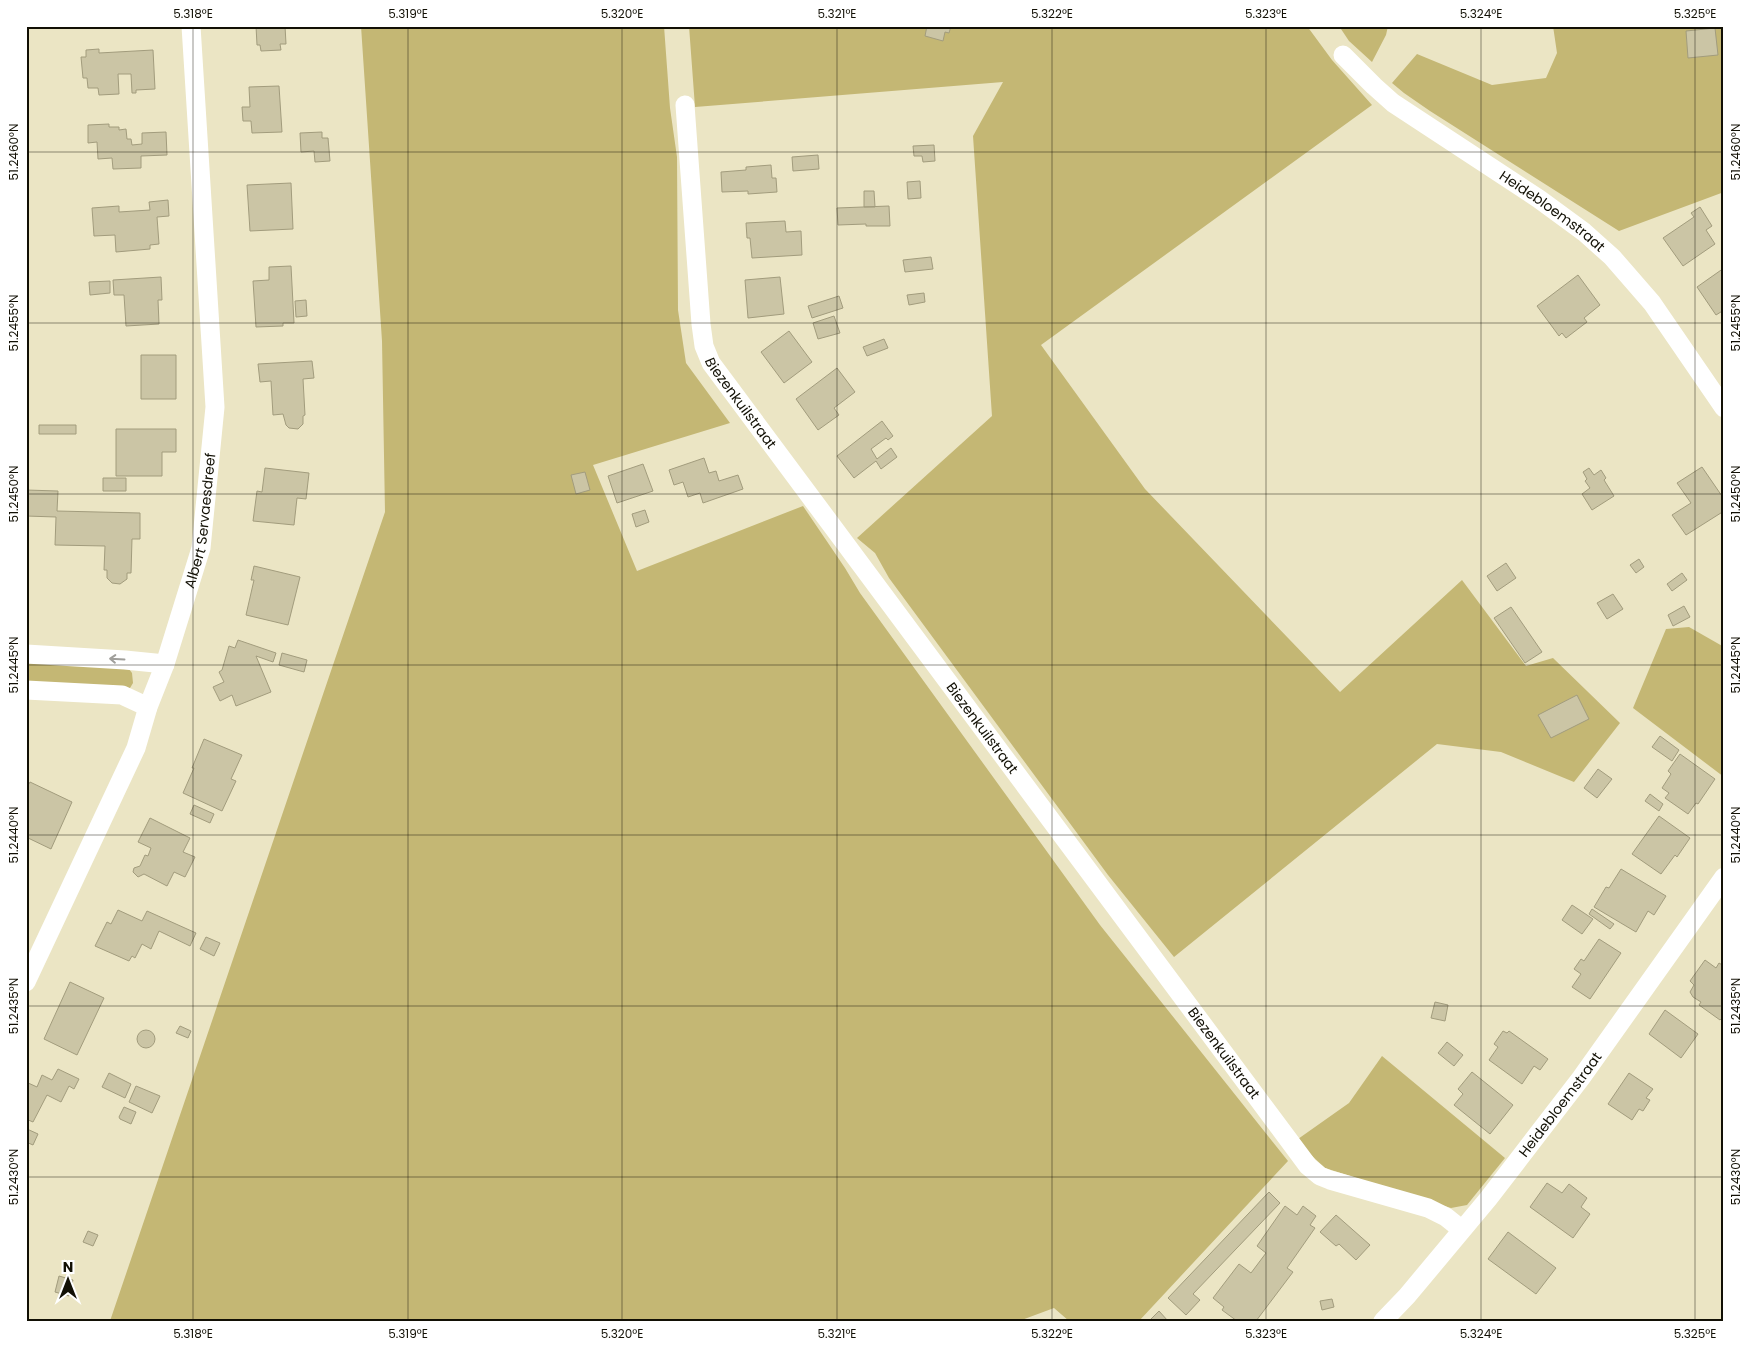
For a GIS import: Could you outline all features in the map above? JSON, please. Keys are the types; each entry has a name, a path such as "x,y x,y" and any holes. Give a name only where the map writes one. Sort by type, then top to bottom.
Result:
{"street":[{"name":"Albert Servaesdreef","path":"26,982 136,748 148,707 165,664 201,548 215,407 192,26"},
{"name":"Heidebloemstraat","path":"1343,55 1393,103 1539,198 1584,232 1612,257 1652,303 1724,408"},
{"name":"Biezenkuilstraat","path":"685,105 701,324 704,346 711,363 1308,1166 1320,1176 1330,1180 1428,1208 1446,1217 1461,1229"},
{"path":"26,654 165,664"},
{"path":"26,690 122,695 148,707"},
{"name":"Heidebloemstraat","path":"1383,1321 1407,1296 1488,1199 1582,1078 1724,877"}],"shaded area":[{"path":"361,26 664,26 670,108 677,157 678,310 686,363 730,423 593,465 637,571 803,506 860,593 1100,925 1288,1161 1139,1321 1069,1321 1054,1308 1019,1321 110,1321 385,512 382,341"},
{"path":"689,26 1307,26 1332,60 1372,105 1041,345 1145,489 1340,692 1462,580 1526,666 1553,658 1620,723 1574,782 1501,752 1437,744 1174,957 1108,875 889,578 875,553 857,538 992,416 973,136 1003,82 695,107"},
{"path":"1339,26 1388,26 1386,35 1372,62 1349,41"},
{"path":"1553,26 1724,26 1724,192 1619,231 1430,111 1392,83 1417,54 1492,85 1546,78 1557,53"},
{"path":"1689,627 1724,647 1724,777 1633,708 1666,629"},
{"path":"26,662 129,669 132,673 133,683 130,688 124,689 26,684"},
{"path":"1382,1056 1505,1158 1467,1205 1451,1208 1325,1168 1298,1139 1349,1103"}],"building":[{"path":"256,26 285,26 286,44 280,44 281,50 261,51 260,45 257,45"},
{"path":"927,26 951,26 949,33 945,32 943,41 925,36"},
{"path":"1715,28 1718,55 1688,58 1686,31"},
{"path":"99,49 99,53 153,50 155,89 136,90 136,93 132,93 131,74 118,74 119,94 99,95 98,88 88,88 87,78 83,78 81,57 86,57 86,50"},
{"path":"279,86 282,132 252,133 251,121 243,121 242,107 250,107 249,87"},
{"path":"109,124 109,127 119,127 119,130 126,129 127,139 131,139 132,145 142,144 142,133 166,132 167,155 141,156 141,168 113,169 112,158 98,159 97,142 88,143 88,125"},
{"path":"322,132 322,138 328,138 330,161 315,162 314,151 301,152 300,133"},
{"path":"934,145 935,161 923,162 922,156 914,156 913,146"},
{"path":"818,155 819,169 793,171 792,157"},
{"path":"771,165 772,178 776,178 777,192 748,194 748,191 722,192 721,172"},
{"path":"920,181 921,198 908,199 907,182"},
{"path":"291,183 293,229 250,231 247,185"},
{"path":"864,191 874,191 875,207 864,207"},
{"path":"168,200 169,216 157,217 159,244 150,245 150,249 116,252 115,235 94,236 92,208 119,206 119,212 150,210 149,202"},
{"path":"889,206 890,226 866,226 866,224 838,225 837,208"},
{"path":"1700,207 1712,226 1706,230 1715,244 1683,266 1663,238 1694,217 1691,213"},
{"path":"785,221 786,232 801,231 802,255 752,258 750,238 747,238 746,223"},
{"path":"931,257 933,269 905,272 903,260"},
{"path":"291,266 294,323 283,323 283,326 256,327 253,281 269,280 269,267"},
{"path":"1724,268 1724,310 1716,315 1697,287"},
{"path":"1578,275 1600,305 1584,318 1587,322 1566,338 1562,333 1559,336 1537,306"},
{"path":"161,277 162,300 158,300 159,324 126,326 124,295 114,295 113,280"},
{"path":"780,277 784,314 748,318 745,280"},
{"path":"110,281 110,293 90,295 89,282"},
{"path":"924,293 925,302 909,305 907,295"},
{"path":"839,296 843,308 812,318 808,306"},
{"path":"306,300 307,316 296,317 295,301"},
{"path":"834,316 840,333 818,339 813,323"},
{"path":"789,331 812,362 784,383 761,352"},
{"path":"884,339 888,348 867,356 863,347"},
{"path":"141,355 176,355 176,399 141,399"},
{"path":"312,361 314,378 303,379 305,415 303,416 303,424 298,429 289,428 286,425 283,414 273,415 271,381 260,382 258,364"},
{"path":"837,368 855,392 834,408 839,415 818,430 796,399"},
{"path":"882,421 893,436 888,440 886,438 871,449 877,459 891,448 897,457 881,469 876,461 854,478 837,456"},
{"path":"39,425 76,425 76,434 39,434"},
{"path":"116,429 176,429 176,452 162,452 162,476 116,476"},
{"path":"704,458 709,473 716,471 719,481 738,475 743,489 703,503 700,493 688,497 683,482 674,485 669,470"},
{"path":"643,464 653,491 617,503 608,476"},
{"path":"1702,467 1724,499 1724,511 1686,535 1672,515 1691,503 1677,483"},
{"path":"265,468 309,473 306,499 297,498 294,525 253,521 257,491 262,492"},
{"path":"1589,468 1594,475 1601,470 1606,478 1604,480 1614,496 1592,510 1582,494 1590,488 1585,481 1587,479 1583,472"},
{"path":"585,472 590,490 576,494 571,475"},
{"path":"103,478 126,478 126,491 103,491"},
{"path":"26,490 58,491 57,511 140,513 140,539 132,539 131,573 127,573 127,579 120,584 112,583 107,578 107,570 104,570 105,546 55,545 56,517 26,516"},
{"path":"645,510 649,522 636,527 632,514"},
{"path":"1639,559 1644,567 1636,573 1630,565"},
{"path":"1506,563 1516,578 1497,591 1487,576"},
{"path":"254,566 300,577 288,625 246,615 254,580 251,580"},
{"path":"1682,573 1687,580 1672,591 1667,584"},
{"path":"1613,594 1623,609 1607,619 1597,603"},
{"path":"1684,606 1690,617 1673,626 1668,615"},
{"path":"1511,607 1542,652 1525,663 1494,618"},
{"path":"238,640 276,653 273,662 256,656 271,692 236,706 232,695 220,701 213,687 224,682 219,672 222,670 229,646 235,648"},
{"path":"282,653 307,660 304,672 279,665"},
{"path":"1577,695 1589,719 1551,738 1538,715"},
{"path":"1660,736 1679,750 1672,761 1652,747"},
{"path":"204,739 242,755 231,779 236,781 222,811 183,793"},
{"path":"1680,754 1715,779 1698,804 1696,803 1688,814 1665,798 1669,793 1662,788 1671,774 1668,771"},
{"path":"1598,769 1612,779 1597,798 1584,788"},
{"path":"30,782 72,802 51,849 26,837 26,789"},
{"path":"1650,794 1663,804 1659,811 1645,801"},
{"path":"194,805 214,814 210,823 190,814"},
{"path":"1659,816 1690,838 1677,857 1675,855 1661,874 1632,854"},
{"path":"150,818 190,838 183,852 195,857 185,877 174,872 167,886 144,874 138,877 133,872 134,868 140,866 145,855 148,856 151,848 138,842"},
{"path":"1621,869 1666,896 1654,915 1648,911 1636,932 1594,907 1606,887 1609,888"},
{"path":"1572,905 1593,919 1582,934 1562,920"},
{"path":"1592,909 1614,924 1610,929 1589,914"},
{"path":"118,910 142,921 147,911 196,933 190,946 159,931 151,949 142,944 135,958 132,956 129,961 95,946 107,922 111,924"},
{"path":"206,937 220,943 214,956 200,949"},
{"path":"1599,939 1621,953 1590,999 1572,987 1581,974 1574,969 1581,959 1584,961"},
{"path":"1705,960 1716,968 1719,963 1724,966 1724,1016 1720,1020 1699,1005 1701,1002 1693,997 1690,992 1694,985 1690,981"},
{"path":"70,982 104,998 77,1055 44,1039"},
{"path":"1435,1002 1448,1005 1445,1021 1431,1018"},
{"path":"1665,1010 1698,1034 1681,1058 1649,1034"},
{"path":"180,1026 191,1031 188,1038 176,1033"},
{"path":"146,1030 152,1033 155,1039 152,1045 146,1048 140,1045 137,1039 140,1033"},
{"path":"1503,1031 1507,1033 1509,1031 1548,1059 1540,1070 1534,1066 1522,1084 1489,1060 1498,1047 1494,1044"},
{"path":"1447,1042 1463,1055 1454,1066 1438,1053"},
{"path":"58,1069 79,1079 74,1089 69,1086 61,1102 47,1095 33,1122 26,1119 26,1082 37,1087 42,1075 52,1080"},
{"path":"1472,1072 1513,1105 1490,1134 1454,1105 1463,1094 1458,1089"},
{"path":"109,1073 131,1084 125,1098 102,1087"},
{"path":"1629,1073 1653,1089 1646,1098 1650,1100 1643,1111 1639,1109 1632,1120 1608,1104"},
{"path":"136,1086 160,1096 152,1113 129,1102"},
{"path":"124,1107 136,1112 131,1124 119,1117"},
{"path":"27,1129 38,1134 33,1145 26,1142"},
{"path":"1547,1183 1562,1193 1569,1184 1587,1198 1581,1207 1590,1214 1573,1238 1530,1207"},
{"path":"1269,1192 1280,1203 1193,1294 1200,1300 1186,1315 1168,1298"},
{"path":"1285,1206 1297,1215 1303,1206 1316,1216 1310,1225 1315,1228 1287,1268 1293,1272 1256,1321 1237,1321 1222,1310 1224,1307 1213,1298 1239,1264 1251,1273 1266,1253 1257,1246"},
{"path":"1336,1215 1370,1245 1356,1260 1339,1244 1336,1246 1320,1232"},
{"path":"88,1231 98,1235 93,1246 83,1242"},
{"path":"1508,1232 1556,1268 1536,1294 1488,1259"},
{"path":"59,1276 73,1280 69,1296 55,1292"},
{"path":"1332,1299 1334,1307 1322,1310 1320,1301"},
{"path":"1159,1311 1168,1321 1149,1321"}]}
